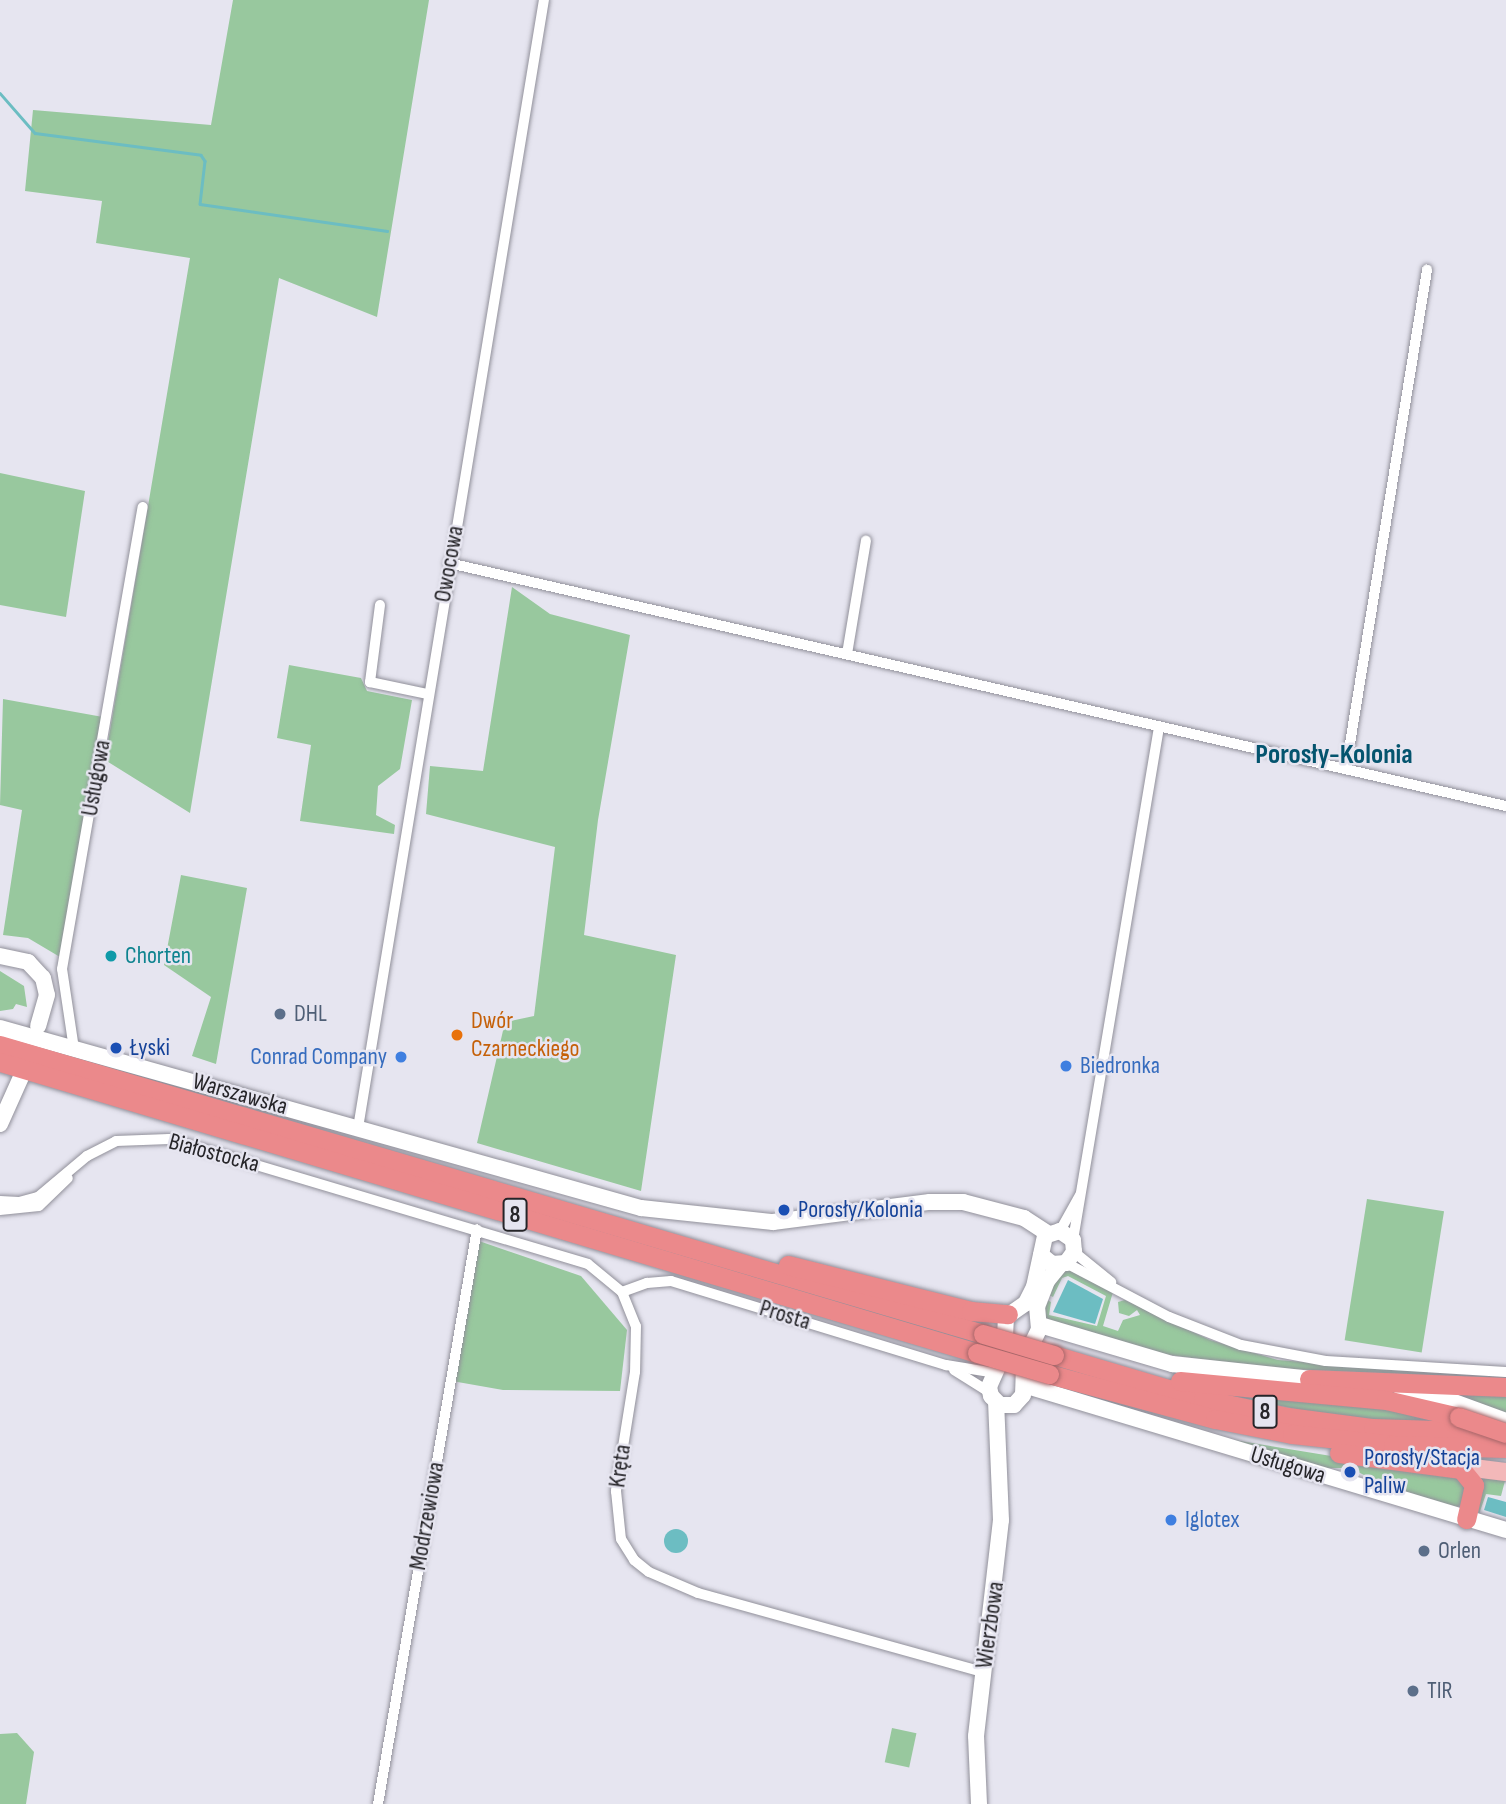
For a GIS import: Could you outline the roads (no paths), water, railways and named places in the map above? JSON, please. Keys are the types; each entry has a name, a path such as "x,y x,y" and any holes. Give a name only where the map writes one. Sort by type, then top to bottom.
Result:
{"highway":[{"name":"8","path":"0,1045 683,1247 980,1343"},
{"name":"8","path":"0,1062 1051,1364 1132,1398 1292,1434 1393,1445 1506,1448"},
{"path":"683,1247 820,1272 971,1311 1014,1310"},
{"name":"8","path":"1051,1364 1085,1364 1203,1399 1288,1417 1387,1429 1506,1432"},
{"path":"1085,1364 1228,1389 1386,1400 1459,1417 1506,1432"},
{"path":"1309,1379 1506,1387"},
{"path":"1132,1398 1243,1436 1461,1469 1472,1478 1474,1495 1466,1519"}],"main road":[{"path":"1441,1464 1506,1472"}],"street":[{"name":"Owocowa","path":"358,1128 427,694 544,0"},
{"path":"1346,768 1427,270"},
{"name":"Usługowa","path":"74,1049 62,969 143,507"},
{"path":"847,654 866,541"},
{"path":"449,563 1506,806"},
{"path":"380,605 370,682 427,694"},
{"path":"993,1397 996,1373 1004,1353 1014,1310 1058,1248 1085,1186 1159,727"},
{"path":"0,956 28,962 43,978 46,1003 38,1026"},
{"name":"Warszawska","path":"0,1028 358,1128 592,1198 698,1216 784,1222 943,1201 980,1205 1037,1224 1058,1248"},
{"path":"0,1124 21,1077"},
{"name":"Białostocka","path":"0,1200 19,1202 38,1197 78,1164 116,1141 169,1139 355,1192"},
{"name":"Białostocka","path":"0,1210 39,1206 65,1184 78,1164"},
{"name":"Kręta","path":"355,1192 588,1264 622,1292 633,1313 638,1341 616,1513 621,1539 635,1560 649,1572 698,1593 983,1672"},
{"name":"Modrzewiowa","path":"378,1804 477,1229"},
{"path":"1058,1248 1115,1286 1207,1334 1269,1352 1326,1361 1506,1372"},
{"name":"Wierzbowa","path":"1000,1446 1020,1396 1024,1360 1058,1248"},
{"name":"Prosta","path":"622,1292 655,1281 671,1281 946,1365 996,1373"},
{"path":"1014,1310 1172,1364 1423,1393 1498,1418"},
{"name":"Prosta","path":"946,1365 993,1397"},
{"name":"Usługowa","path":"993,1397 1020,1396 1070,1401 1506,1530"},
{"name":"Wierzbowa","path":"979,1804 976,1736 998,1566 1000,1446 993,1397"}],"water":[{"path":"1068,1280 1103,1299 1095,1324 1053,1312"},
{"path":"1488,1497 1506,1502 1506,1517 1484,1510"},
{"path":"676,1529 687,1536 688,1541 681,1552 676,1553 665,1546 664,1541 671,1530"}],"waterway":[{"path":"0,93 35,133 201,155 205,161 200,204 387,231"}],"place":[{"name":"Chorten","path":"111,956"},
{"name":"DHL","path":"280,1014"},
{"name":"Dwór Czarneckiego","path":"457,1035"},
{"name":"Łyski","path":"116,1048"},
{"name":"Conrad Company","path":"401,1057"},
{"name":"Biedronka","path":"1066,1066"},
{"name":"Porosły/Kolonia","path":"784,1210"},
{"name":"Porosły/Stacja Paliw","path":"1350,1472"},
{"name":"Iglotex","path":"1171,1520"},
{"name":"Orlen","path":"1424,1551"},
{"name":"TIR","path":"1413,1691"}],"district":[{"name":"Porosły-Kolonia","path":"1334,755"}]}
